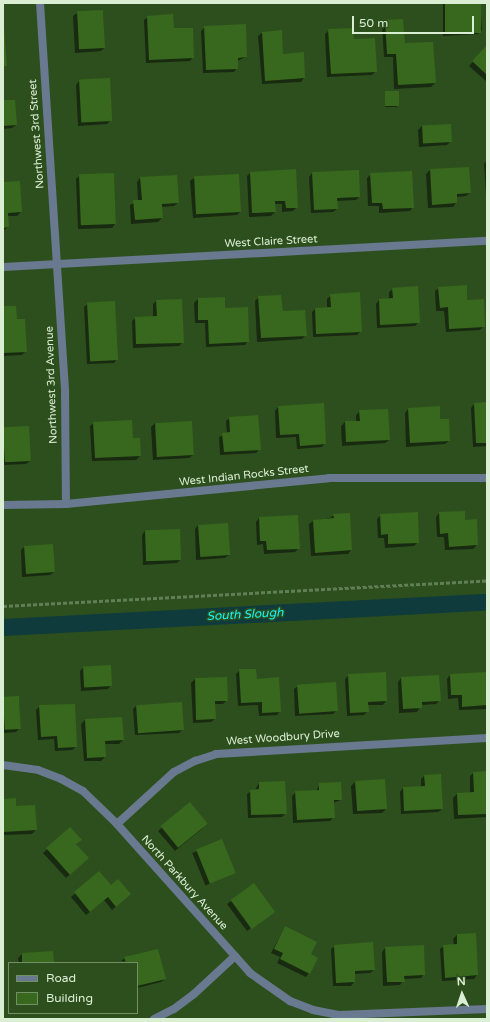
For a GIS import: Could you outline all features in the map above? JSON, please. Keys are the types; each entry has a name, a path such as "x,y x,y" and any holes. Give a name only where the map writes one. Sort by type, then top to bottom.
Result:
{"street":[{"name":"Northwest 3rd Street","path":"40,3 56,264"},
{"name":"West Claire Street","path":"3,267 487,241"},
{"name":"Northwest 3rd Avenue","path":"56,264 65,392 66,504"},
{"name":"West Indian Rocks Street","path":"3,505 66,504 329,478 487,478"},
{"name":"West Woodbury Drive","path":"116,824 174,772 195,761 216,754 487,738"},
{"path":"3,765 38,770 61,779 83,792 116,824"},
{"name":"North Parkbury Avenue","path":"116,824 235,956 269,988 290,1001 313,1010 362,1016 487,1009"},
{"path":"154,1019 184,1001 235,956"}],"path":[{"path":"3,606 487,581"}],"building":[{"path":"445,3 481,3 481,33 445,33"},
{"path":"103,10 105,48 79,49 77,11"},
{"path":"173,14 174,28 193,28 194,58 149,60 147,16"},
{"path":"3,15 7,66 3,66"},
{"path":"403,19 405,43 433,42 436,83 398,85 396,54 387,54 385,20"},
{"path":"246,24 247,57 238,58 238,69 206,70 204,26"},
{"path":"353,28 354,39 375,38 377,72 331,74 328,29"},
{"path":"282,30 283,54 304,52 305,78 265,81 262,32"},
{"path":"487,45 487,75 472,61"},
{"path":"110,78 112,121 81,123 79,80"},
{"path":"385,91 399,91 399,106 385,106"},
{"path":"3,97 4,100 15,100 17,125 3,126"},
{"path":"451,124 452,142 423,143 422,126"},
{"path":"469,167 471,193 457,194 457,203 432,205 430,169"},
{"path":"296,169 298,208 286,208 285,201 275,201 276,212 252,213 250,172"},
{"path":"359,170 360,197 337,198 338,209 314,210 312,172"},
{"path":"412,171 414,208 383,209 382,203 372,203 370,173"},
{"path":"114,173 116,224 81,225 79,174"},
{"path":"239,174 241,212 196,214 194,176"},
{"path":"177,175 179,203 162,204 163,218 135,220 133,200 142,200 140,177"},
{"path":"20,181 22,212 8,213 9,227 3,228 3,182"},
{"path":"467,285 467,300 484,299 485,327 449,329 448,307 440,308 438,287"},
{"path":"418,286 420,323 380,325 379,299 393,298 392,288"},
{"path":"360,292 362,332 316,334 315,308 331,307 330,294"},
{"path":"281,295 283,311 305,310 307,336 261,338 258,296"},
{"path":"225,297 225,308 248,307 249,342 209,344 208,320 198,320 198,298"},
{"path":"182,299 184,343 136,344 135,317 157,316 156,300"},
{"path":"115,301 118,360 90,361 87,302"},
{"path":"3,306 16,306 17,319 25,319 27,352 3,353"},
{"path":"487,402 487,443 476,443 474,403"},
{"path":"324,403 326,444 300,446 299,434 280,435 278,406"},
{"path":"440,406 440,419 449,419 450,441 410,443 408,408"},
{"path":"388,409 390,440 346,442 345,421 360,421 359,410"},
{"path":"258,415 261,450 224,452 222,433 230,432 229,417"},
{"path":"132,420 133,438 140,438 141,456 95,458 93,422"},
{"path":"192,421 194,455 157,457 155,423"},
{"path":"29,426 31,461 5,462 3,427"},
{"path":"465,511 465,520 477,519 478,545 449,547 448,533 440,534 439,512"},
{"path":"418,512 419,543 388,544 388,534 381,535 380,514"},
{"path":"350,513 352,550 315,553 313,520 334,518 333,514"},
{"path":"298,515 300,549 267,550 266,541 260,541 259,517"},
{"path":"228,523 230,555 200,557 198,525"},
{"path":"180,529 181,560 146,561 145,530"},
{"path":"53,544 55,572 26,574 24,546"},
{"path":"111,665 112,686 84,687 83,666"},
{"path":"239,669 256,669 257,679 279,677 281,712 262,713 262,702 241,703"},
{"path":"386,672 387,701 368,702 369,712 350,713 348,674"},
{"path":"487,672 487,705 462,707 462,695 451,695 450,674"},
{"path":"439,675 441,701 422,702 422,708 403,709 401,677"},
{"path":"227,677 228,701 215,701 216,719 196,720 195,678"},
{"path":"336,682 338,711 299,714 297,685"},
{"path":"19,696 21,729 5,730 3,697"},
{"path":"182,702 184,730 138,733 136,705"},
{"path":"75,704 77,747 58,748 57,736 41,737 39,705"},
{"path":"122,717 124,740 105,741 106,757 87,758 85,719"},
{"path":"487,771 487,814 458,815 457,793 474,792 473,772"},
{"path":"441,774 443,809 404,811 403,787 425,786 424,775"},
{"path":"385,779 387,809 357,811 355,781"},
{"path":"285,781 287,814 251,815 250,790 259,789 259,782"},
{"path":"341,782 342,800 334,800 335,818 297,820 295,791 319,790 319,783"},
{"path":"16,798 16,806 35,805 37,830 3,832 3,799"},
{"path":"190,802 208,824 178,848 160,826"},
{"path":"70,827 82,840 76,844 89,858 70,875 46,848"},
{"path":"222,839 236,873 210,884 196,849"},
{"path":"99,871 111,885 118,879 131,894 116,907 108,897 90,912 74,892"},
{"path":"254,883 275,912 252,929 231,900"},
{"path":"285,926 317,942 311,954 318,958 310,974 280,959 283,953 274,949"},
{"path":"476,933 478,975 445,978 443,945 457,944 457,934"},
{"path":"373,942 375,970 355,971 355,982 336,983 334,945"},
{"path":"424,945 425,975 404,976 405,982 387,982 385,947"},
{"path":"158,949 166,979 138,986 138,962 126,962 124,957"},
{"path":"53,951 54,962 22,962 22,953"}],"waterway":[{"name":"South Slough","path":"3,627 487,602"}]}
